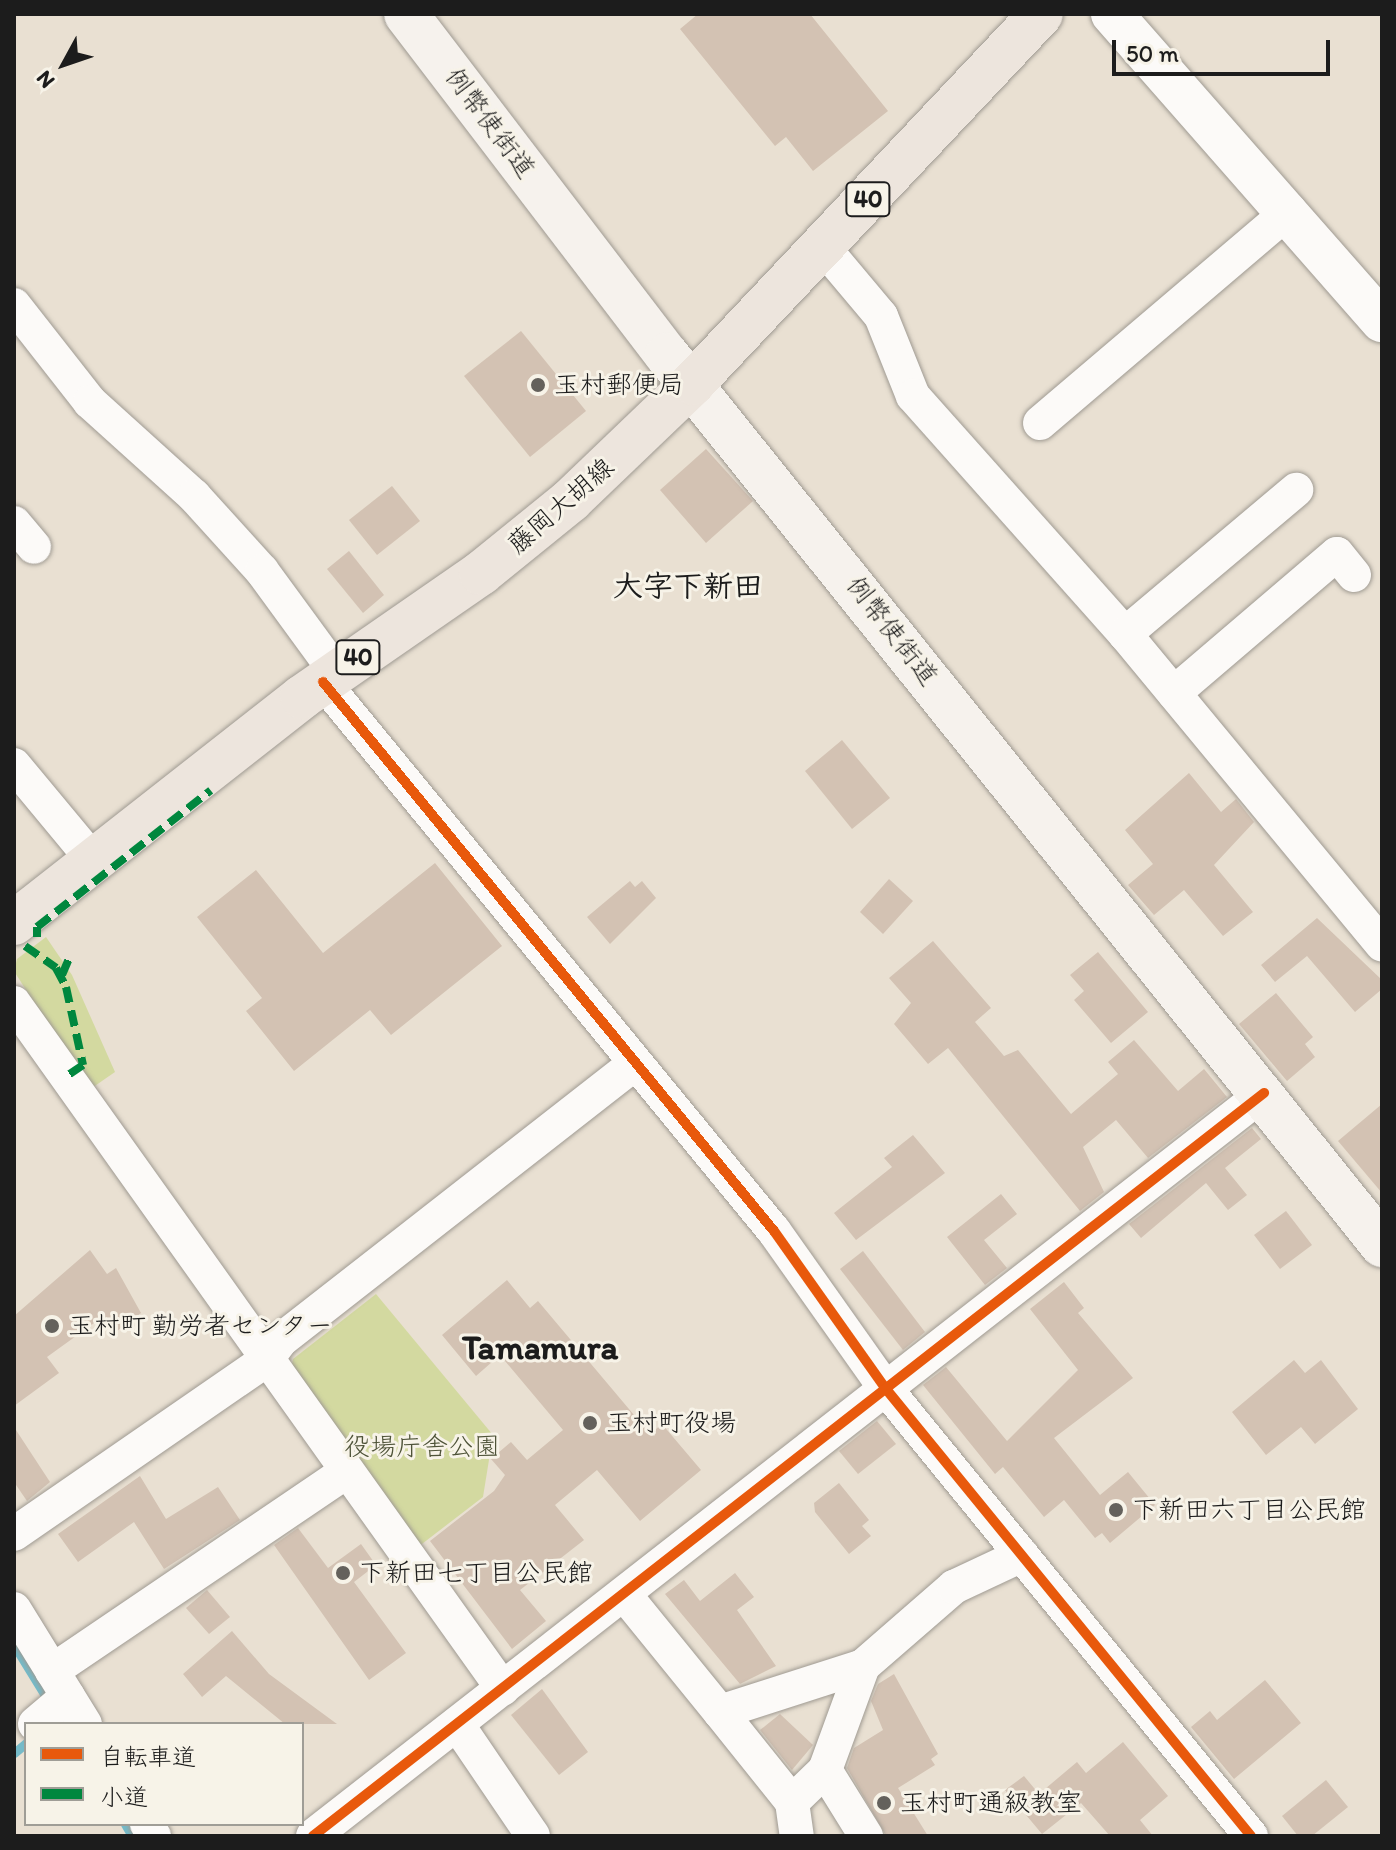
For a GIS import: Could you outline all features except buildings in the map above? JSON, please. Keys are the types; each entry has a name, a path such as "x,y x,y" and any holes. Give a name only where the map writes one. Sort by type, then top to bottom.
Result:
{"main road":[{"name":"例幣使街道","path":"406,14 693,383 1264,1093 1382,1245"},
{"name":"藤岡大胡線","path":"14,923 330,677 529,537 693,383 1041,14"}],"street":[{"path":"1112,14 1290,210 1382,321"},
{"path":"1040,423 1290,210"},
{"path":"823,247 881,316 913,396 1125,634 1382,945"},
{"path":"14,305 90,402 194,496 262,571 330,677 635,1063 774,1231 886,1389 1251,1836"},
{"path":"1125,634 1296,490"},
{"path":"1174,693 1337,554 1354,575"},
{"path":"14,765 93,860"},
{"path":"14,1003 503,1689"},
{"path":"14,1534 266,1360 281,1340 635,1063"},
{"path":"313,1836 1264,1093"},
{"path":"37,1722 347,1471"},
{"path":"720,1712 863,1666 954,1587 1022,1555"},
{"path":"624,1594 792,1802 797,1836"},
{"path":"14,1609 68,1697"},
{"path":"792,1802 825,1770 863,1666"},
{"path":"457,1724 533,1836"},
{"path":"825,1770 866,1836"}],"green space":[{"path":"46,937 72,975 115,1072 89,1090 14,971 17,959"},
{"name":"役場庁舎公園","path":"376,1294 493,1435 483,1497 418,1547 291,1370 293,1359"}],"waterway":[{"path":"14,1645 46,1697"},
{"path":"14,1753 24,1745"},
{"path":"126,1826 132,1836"}],"marked path":[{"path":"37,937 37,927 211,790"},
{"path":"25,946 56,968 66,987 83,1065 64,1078"},
{"path":"62,975 71,954"}],"cycle path":[{"path":"323,682 774,1231 886,1389 1251,1836"},
{"path":"313,1836 1264,1093"}],"place":[{"name":"玉村郵便局","path":"538,385"},
{"name":"玉村町 勤労者センター","path":"52,1326"},
{"name":"玉村町役場","path":"590,1423"},
{"name":"下新田六丁目公民館","path":"1116,1510"},
{"name":"下新田七丁目公民館","path":"343,1573"},
{"name":"玉村町通級教室","path":"884,1803"}],"district":[{"name":"大字下新田","path":"688,586"},
{"name":"Tamamura","path":"540,1348"}]}
